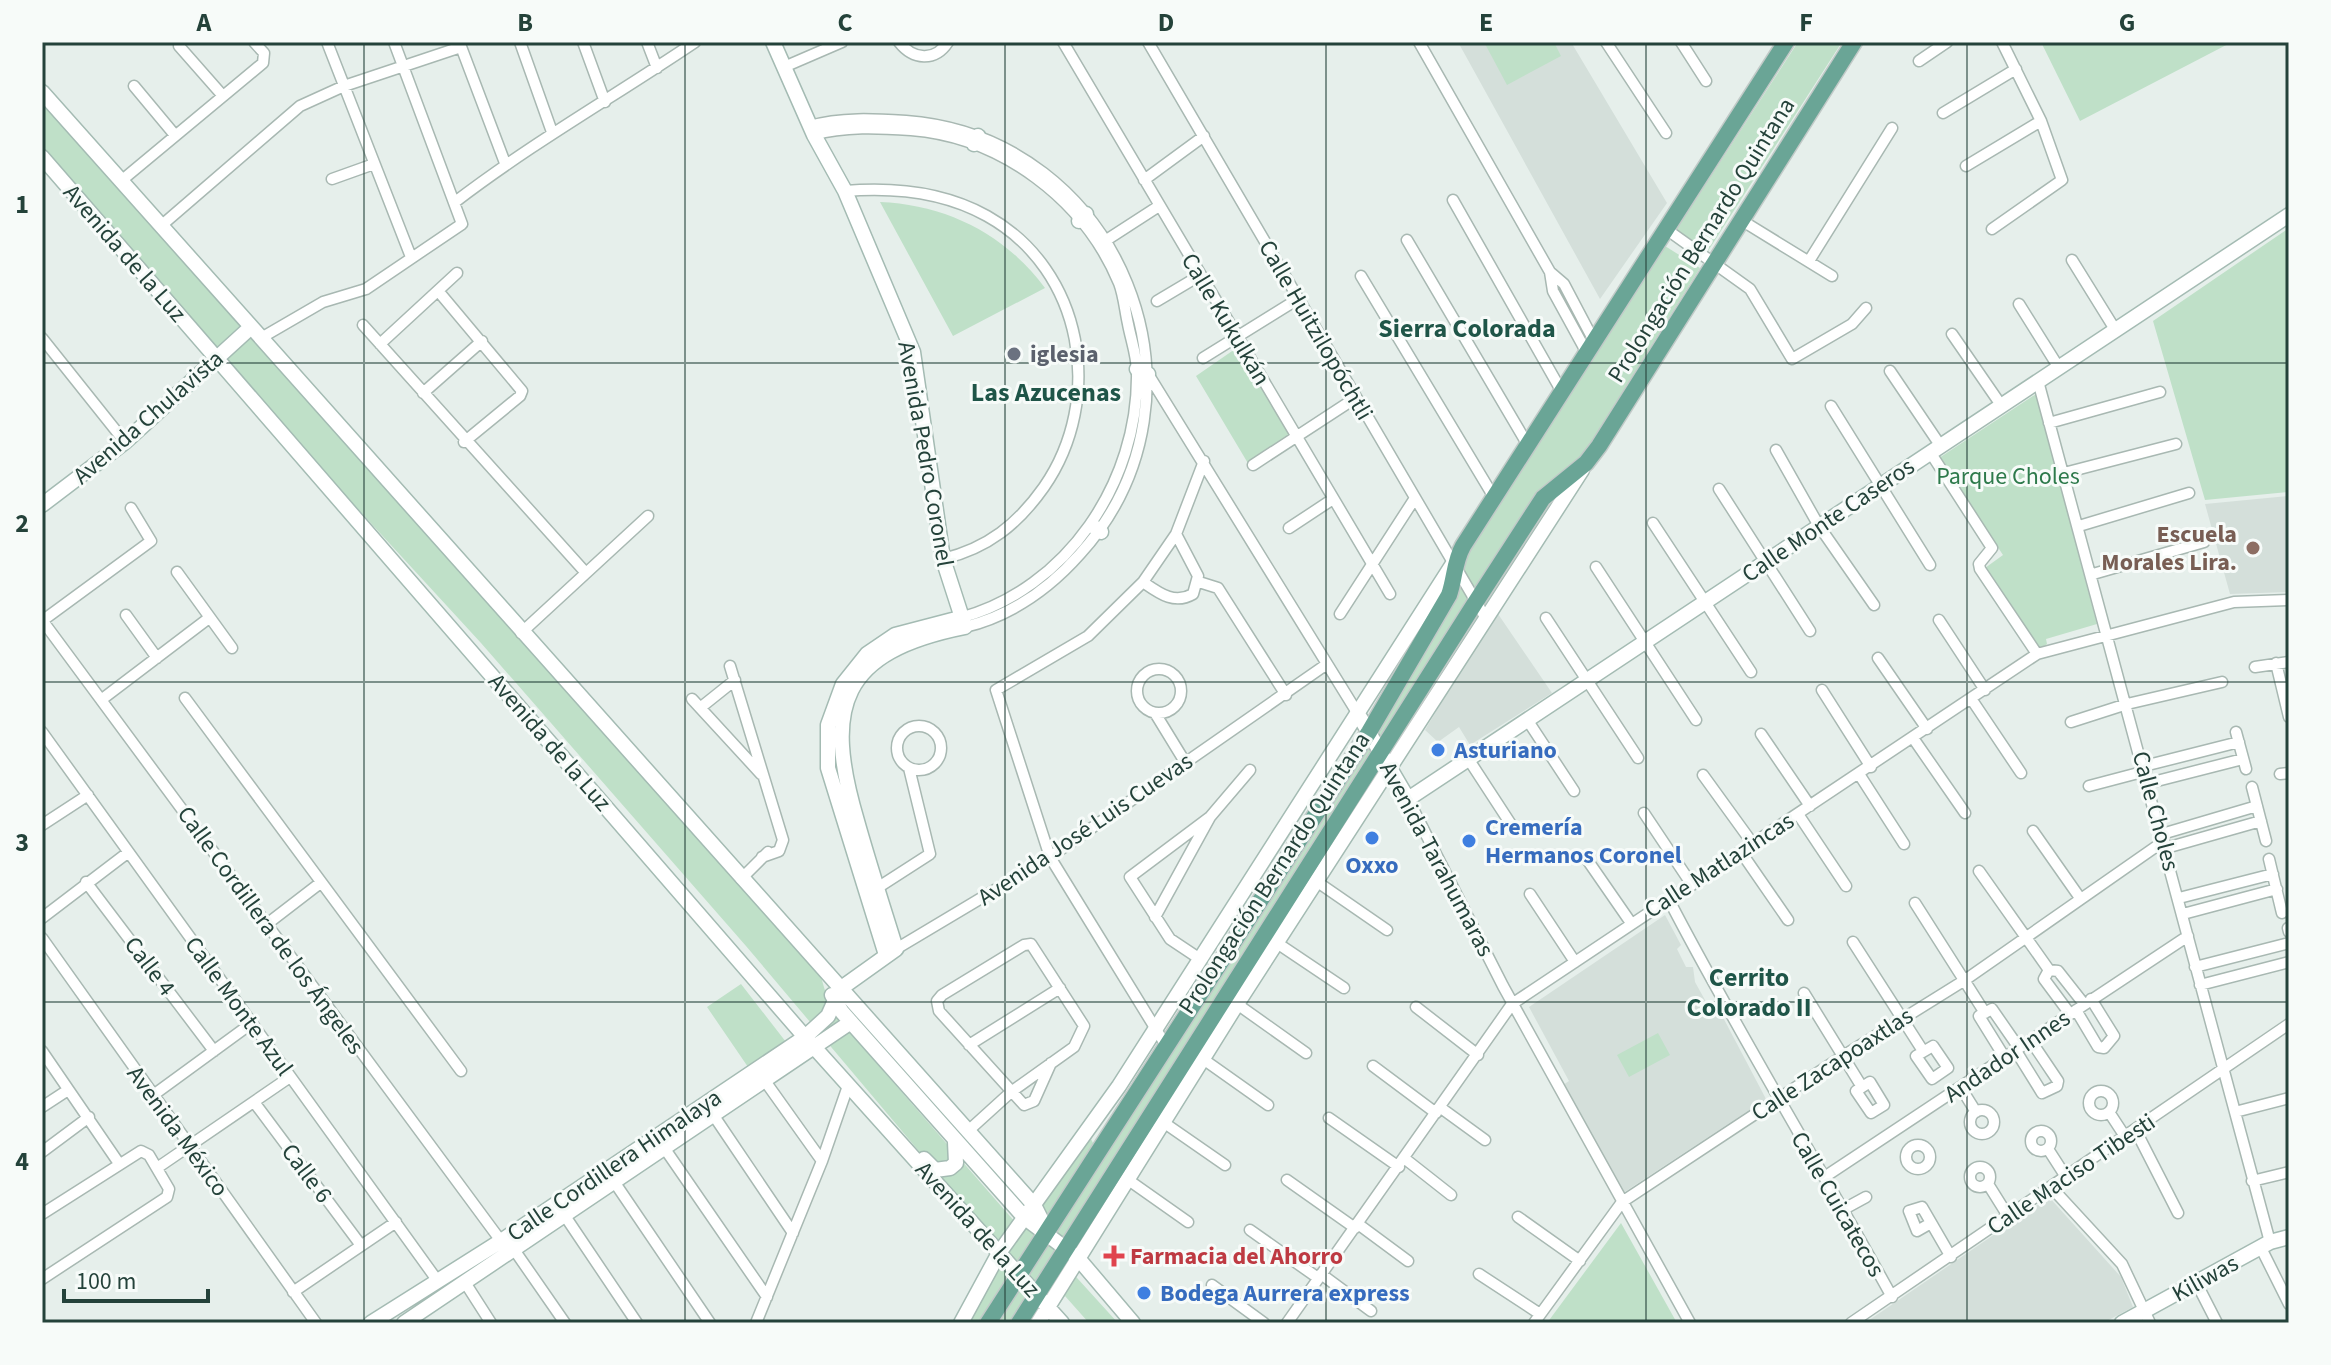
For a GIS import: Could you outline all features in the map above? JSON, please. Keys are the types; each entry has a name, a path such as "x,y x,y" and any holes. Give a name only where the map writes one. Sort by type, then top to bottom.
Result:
{"main road":[{"name":"Prolongación Bernardo Quintana","path":"988,1323 1165,1044 1369,732 1449,595 1454,565 1786,42"},
{"name":"Prolongación Bernardo Quintana","path":"1019,1323 1042,1300 1381,752 1543,498 1586,463 1854,42"}],"street":[{"path":"121,181 263,63 264,53 254,42"},
{"path":"327,42 411,257"},
{"path":"256,333 323,302 366,289 411,257 458,230 462,218 394,42"},
{"path":"520,42 552,132"},
{"path":"583,42 605,102"},
{"path":"647,42 657,68"},
{"path":"455,202 505,163 695,42"},
{"name":"Avenida Pedro Coronel","path":"773,42 788,65 845,191 915,359 943,559 962,623"},
{"name":"Avenida Pedro Coronel","path":"783,42 788,65"},
{"path":"788,65 842,42"},
{"path":"899,42 907,51 927,57 937,54 948,42"},
{"name":"Calle Kukulkán","path":"1063,42 1390,594"},
{"name":"Calle Huitzilopóchtli","path":"1148,42 1354,399 1485,617"},
{"path":"1420,42 1550,272 1564,284 1591,347"},
{"path":"1606,42 1666,133"},
{"path":"1681,42 1706,81"},
{"path":"1919,61 1947,42"},
{"path":"1992,229 2062,180 2041,121 2002,42"},
{"path":"162,225 304,104 344,86 460,44 505,163"},
{"path":"179,46 223,96"},
{"path":"1943,113 2016,69"},
{"path":"134,86 174,134"},
{"name":"Avenida de la Luz","path":"42,92 827,976 851,1022 955,1142 1025,1218 1047,1231 1071,1252 1133,1323"},
{"path":"1966,166 2041,121"},
{"path":"816,129 881,128 955,136 976,140 1039,167 1082,217 1120,285 1143,372"},
{"path":"1809,261 1892,128"},
{"path":"1144,180 1204,136"},
{"name":"Avenida de la Luz","path":"42,157 810,1043 1062,1323"},
{"path":"332,179 374,164"},
{"path":"845,191 922,193 986,215 1024,245 1046,271 1073,330 1081,373 1080,391 1069,443 1052,474 1031,505 1006,531 975,549 943,559"},
{"path":"1453,200 1562,392"},
{"path":"1108,239 1159,206"},
{"name":"Calle Monte Caseros","path":"1408,799 2289,215"},
{"path":"891,952 842,771 837,713 861,666 901,644 1011,609 1053,583 1097,529 1127,446 1143,372 1135,308 1108,239 1082,217"},
{"path":"1741,220 1832,276"},
{"path":"1666,229 1750,289 1792,359 1852,324 1866,308"},
{"path":"1407,240 1529,447"},
{"path":"2072,260 2116,331"},
{"path":"380,344 457,273"},
{"path":"1157,301 1199,276"},
{"path":"1361,276 1495,499"},
{"path":"439,292 519,384 522,394 464,442"},
{"path":"1203,358 1298,299"},
{"path":"2019,304 2059,368"},
{"path":"363,325 464,442 586,573"},
{"name":"Avenida Chulavista","path":"42,505 125,442 217,358 256,333"},
{"path":"1952,334 2001,405"},
{"path":"42,338 125,442"},
{"path":"423,393 482,341"},
{"path":"1890,371 1992,548 1979,564 1980,569 2037,654"},
{"name":"Avenida Tarahumaras","path":"1143,372 1204,461 1381,752 1512,1004 1690,1323"},
{"name":"Calle Choles","path":"2038,381 2147,773 2235,1112 2265,1245 2289,1304"},
{"path":"2049,423 2160,392"},
{"path":"1253,465 1354,399"},
{"path":"1831,406 1930,565"},
{"path":"2064,473 2176,444"},
{"path":"1776,450 1819,526 1874,605"},
{"path":"1165,1044 1050,857 996,690 1088,636 1143,582 1176,534 1204,461"},
{"name":"Prolongación Bernardo Quintana","path":"1071,1252 1127,1179 1586,463"},
{"path":"1719,489 1810,631"},
{"path":"2079,526 2189,493"},
{"path":"1340,614 1415,498"},
{"path":"1289,528 1333,499"},
{"path":"42,620 151,541 131,508"},
{"path":"521,633 648,516"},
{"path":"1653,523 1751,672"},
{"path":"1143,582 1161,595 1175,599 1193,594 1199,582 1192,561 1176,534"},
{"path":"2093,574 2204,542"},
{"name":"Prolongación Bernardo Quintana","path":"961,1323 999,1253 1156,1029 1454,565"},
{"path":"1596,567 1696,720"},
{"path":"177,572 232,648"},
{"path":"1199,582 1218,588 1286,695"},
{"name":"Calle Matlazincas","path":"1287,1323 1512,1004 2037,654 2234,602 2289,600"},
{"path":"126,615 157,658"},
{"path":"101,700 209,618"},
{"path":"1546,618 1638,758"},
{"name":"Calle Cordillera de los Ángeles","path":"42,620 501,1241"},
{"path":"1939,620 1985,690"},
{"path":"1878,658 1927,729"},
{"path":"2255,667 2289,662"},
{"path":"2276,663 2289,717"},
{"name":"Avenida José Luis Cuevas","path":"837,996 891,952 1050,857 1327,664"},
{"path":"730,666 782,836 741,879"},
{"path":"1155,713 1170,711 1181,693 1178,678 1159,668 1145,673 1136,693 1142,707 1155,713 1185,762"},
{"path":"735,680 696,704 764,778"},
{"path":"2071,722 2127,704 2222,682"},
{"path":"1822,690 1871,767"},
{"path":"185,698 319,884 461,1071"},
{"path":"1972,700 2021,773"},
{"path":"1528,721 1574,791"},
{"path":"872,891 930,854 909,768 897,754 900,736 911,727 929,728 939,738 939,759 922,771 909,768"},
{"name":"Calle Monte Azul","path":"42,732 126,854 437,1280"},
{"path":"1761,734 1810,806"},
{"path":"2089,786 2147,773 2244,764 2237,737 2147,773"},
{"path":"1913,738 1965,813"},
{"path":"1469,760 1514,829"},
{"path":"1155,917 1210,817 1250,770"},
{"path":"1859,774 1904,844"},
{"path":"1703,775 1753,844"},
{"path":"2252,787 2266,841"},
{"path":"43,823 88,795"},
{"path":"2164,841 2257,806"},
{"path":"1644,813 1692,885"},
{"path":"1798,814 1846,886"},
{"path":"1200,959 1170,939 1131,880 1131,875 1210,817"},
{"path":"2164,841 2261,821"},
{"path":"2033,831 2080,898"},
{"name":"Calle Zacapoaxtlas","path":"1537,1318 1622,1202 1776,1099 1965,980 2025,935 2164,841"},
{"path":"1741,852 1788,920"},
{"path":"42,918 126,854"},
{"path":"1586,858 1631,923"},
{"path":"2269,859 2282,913"},
{"path":"1979,871 2049,970 2058,971 2080,1007"},
{"path":"2179,898 2273,874"},
{"path":"1316,881 1387,930"},
{"name":"Calle 4","path":"86,882 214,1051"},
{"path":"267,924 319,884"},
{"path":"2183,914 2277,889"},
{"path":"1530,894 1575,962"},
{"name":"Calle Cuicatecos","path":"1669,900 1776,1099 1826,1176 1892,1297"},
{"path":"1915,903 1985,1013"},
{"name":"Andador Innes","path":"1826,1176 2188,936"},
{"name":"Avenida México","path":"42,938 316,1323"},
{"path":"1853,942 1923,1051"},
{"path":"1277,943 1344,988"},
{"path":"2195,967 2289,943"},
{"path":"968,1131 1011,1092 1051,1063 1074,1047 1084,1026 1036,948 1027,944 942,995 937,1001 939,1011 1011,1092 1029,1105 1051,1063"},
{"path":"2200,985 2289,962"},
{"path":"2049,970 2044,979 2080,1007"},
{"path":"969,1045 1060,988"},
{"path":"1804,993 1862,1087"},
{"name":"Avenida de la Luz","path":"837,996 968,1131 1034,1205 1047,1231"},
{"name":"Calle Cordillera Himalaya","path":"412,1321 765,1081 810,1043 837,996"},
{"path":"1237,1004 1306,1053"},
{"path":"1416,1007 1478,1055"},
{"path":"2005,1058 1979,1020 1985,1013 1994,1010 2042,1093 2057,1086 2058,1081 2031,1041"},
{"name":"Calle Cordillera Himalaya","path":"371,1323 810,1043 851,1022"},
{"path":"152,1096 252,1023"},
{"name":"Calle Maciso Tibesti","path":"1851,1323 2289,1024"},
{"path":"42,1051 118,1162"},
{"path":"1203,1059 1268,1105"},
{"path":"1373,1066 1485,1140"},
{"path":"157,1168 290,1077"},
{"path":"765,1081 822,1161"},
{"path":"756,1323 822,1161 848,1086"},
{"path":"1961,1088 1976,1112"},
{"path":"42,1107 68,1090"},
{"path":"2235,1112 2289,1098"},
{"name":"Calle 6","path":"254,1102 360,1244"},
{"path":"866,1105 885,1116 935,1170 954,1167 957,1158 955,1142"},
{"path":"2109,1112 2131,1134 2178,1213"},
{"path":"714,1116 793,1233"},
{"path":"42,1152 89,1117"},
{"path":"1329,1118 1451,1195"},
{"path":"1163,1122 1225,1165"},
{"path":"1901,1129 1912,1147"},
{"path":"665,1149 767,1297"},
{"path":"2048,1149 2066,1177"},
{"path":"42,1214 118,1162 143,1151 168,1187 167,1197 42,1279"},
{"path":"2252,1181 2289,1172"},
{"path":"1127,1179 1188,1222"},
{"path":"1287,1180 1408,1261"},
{"path":"615,1183 710,1323"},
{"path":"1988,1184 2008,1216"},
{"path":"2051,1187 2122,1264 2147,1317"},
{"path":"1844,1209 1866,1197"},
{"path":"565,1216 637,1323"},
{"path":"1518,1217 1580,1261"},
{"path":"293,1292 396,1222"},
{"path":"1931,1223 1951,1257"},
{"path":"1250,1230 1371,1311"},
{"name":"Kiliwas","path":"2122,1323 2147,1317 2265,1245 2289,1237"},
{"path":"515,1251 565,1323"},
{"path":"1479,1274 1537,1318"},
{"path":"466,1284 491,1323"},
{"path":"2197,1284 2217,1323"},
{"path":"1212,1285 1264,1323"},
{"name":"Prolongación Bernardo Quintana","path":"1038,1323 1042,1300"}],"shaded area":[{"path":"1458,42 1571,42 1667,203 1600,299"},
{"name":"Escuela Morales Lira.","path":"2289,496 2289,592 2230,594 2205,504"},
{"path":"1496,611 1552,693 1470,745 1459,727 1438,742 1425,730"},
{"path":"1665,915 1681,945 1677,949 1686,967 1693,967 1695,982 1711,1009 1717,1006 1766,1099 1623,1193 1563,1085 1569,1081 1529,1007"},
{"path":"2049,1197 2121,1277 2133,1307 2103,1323 1865,1323"}],"green space":[{"path":"1484,42 1554,42 1561,56 1507,85"},
{"path":"1798,42 1842,42 1708,251 1676,230"},
{"path":"2041,42 2232,42 2080,121"},
{"path":"42,101 821,977 831,1011 1015,1222 1091,1139 1096,1149 1249,930 1461,564 1665,246 1700,268 1585,452 1058,1257 1118,1323 1089,1323 1065,1296 1046,1323 956,1323 998,1245 746,946 481,643 220,359 42,151"},
{"path":"880,202 928,209 973,226 1012,252 1045,288 953,336"},
{"path":"2289,228 2289,492 2205,500 2153,321"},
{"path":"1238,347 1291,436 1249,465 1196,376"},
{"name":"Parque Choles","path":"2036,394 2097,624 2046,639 2047,644 2039,650 1985,568 2003,555 1939,458"},
{"path":"741,984 786,1042 748,1067 707,1007"},
{"path":"1658,1033 1670,1055 1629,1077 1617,1055"},
{"path":"1621,1223 1677,1323 1547,1323"}],"place":[{"name":"iglesia","path":"1014,354"},
{"name":"Escuela Morales Lira.","path":"2253,548"},
{"name":"Asturiano","path":"1438,750"},
{"name":"Oxxo","path":"1372,838"},
{"name":"Cremería Hermanos Coronel","path":"1469,841"},
{"name":"Farmacia del Ahorro","path":"1114,1256"},
{"name":"Bodega Aurrera express","path":"1144,1293"}],"district":[{"name":"Sierra Colorada","path":"1467,328"},
{"name":"Las Azucenas","path":"1046,392"},
{"name":"Cerrito Colorado II","path":"1749,992"}]}
